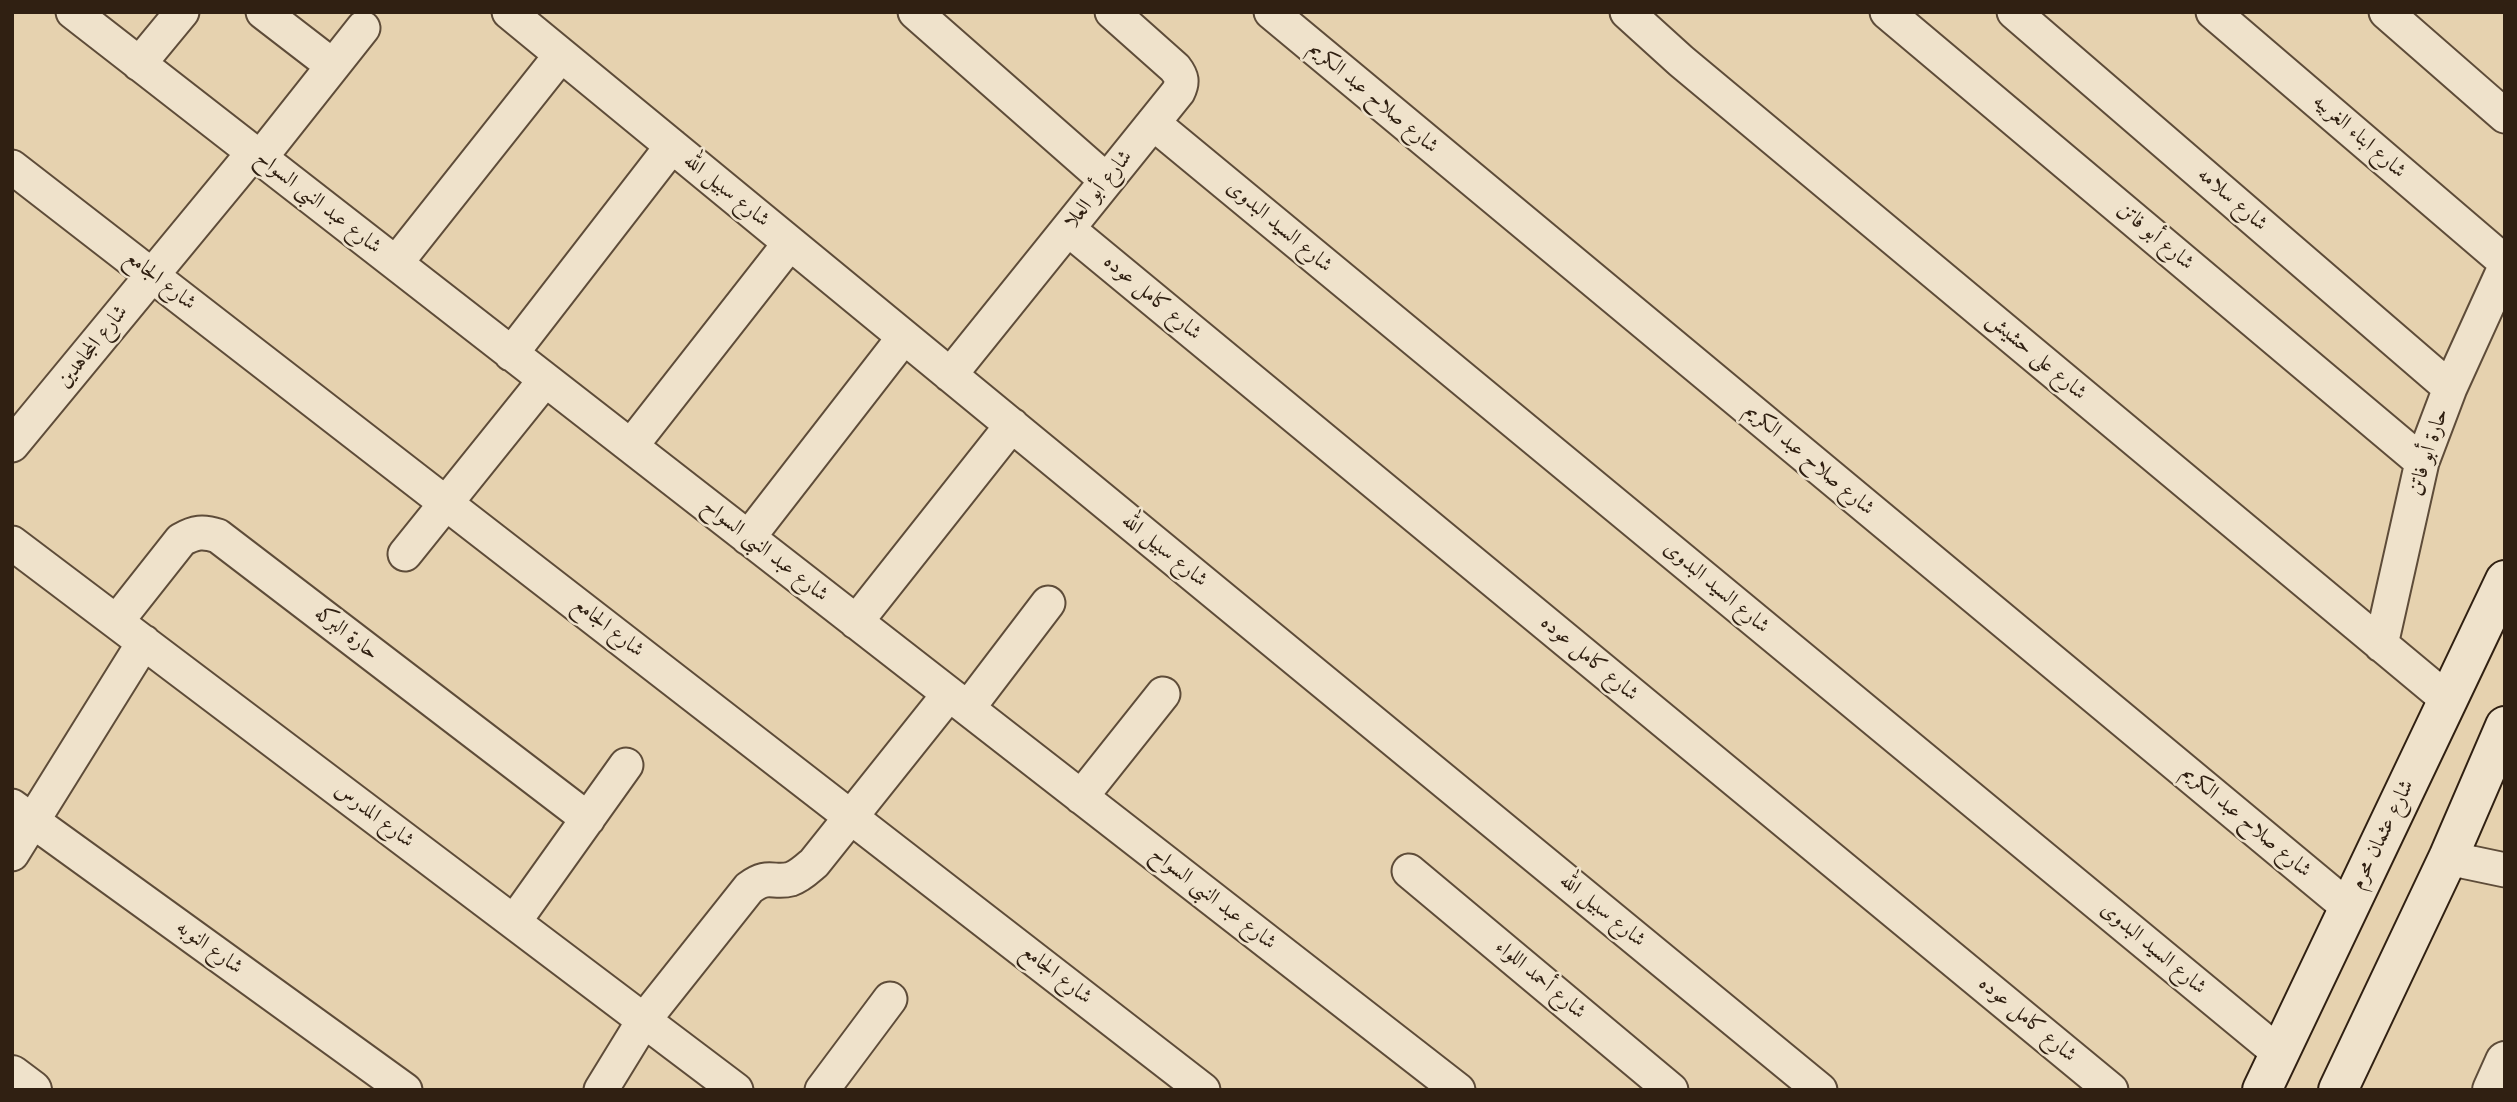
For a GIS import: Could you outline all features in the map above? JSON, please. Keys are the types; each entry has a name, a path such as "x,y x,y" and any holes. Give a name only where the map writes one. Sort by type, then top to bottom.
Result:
{"main road":[{"name":"شارع عثمان محرم","path":"2262,1090 2505,580"},
{"path":"2338,1090 2448,858 2505,726"},
{"path":"2492,1090 2505,1061"},
{"path":"12,1075 33,1090"}],"street":[{"name":"شارع عبد النبى السواح","path":"73,12 1452,1088"},
{"path":"139,64 182,12"},
{"path":"263,12 333,66"},
{"name":"شارع سبيل الله","path":"509,12 1820,1090"},
{"path":"915,12 1106,180"},
{"name":"شارع أبو العلا","path":"950,375 1182,84 1181,75 1112,12"},
{"name":"شارع صلاح عبد الكريم","path":"1271,12 2348,907"},
{"name":"شارع على حشيش","path":"1627,12 1681,61 2448,700"},
{"name":"شارع أبو فاتن","path":"1887,12 2422,462"},
{"name":"شارع سلامه","path":"2014,12 2450,388"},
{"name":"شارع ابناء الغربيه","path":"2213,12 2505,265"},
{"path":"2386,12 2505,116"},
{"name":"شارع المجاهدين","path":"12,445 152,275 363,28"},
{"path":"396,264 561,55"},
{"name":"شارع السيد البدوى","path":"1153,123 2280,1052"},
{"path":"512,354 672,146"},
{"name":"شارع الجامع","path":"12,167 1203,1090"},
{"name":"شارع كامل عوده","path":"1068,229 2111,1090"},
{"path":"631,446 790,243"},
{"name":"حارة أبو فاتن","path":"2381,645 2422,462 2450,388 2505,265"},
{"path":"748,538 904,337"},
{"path":"405,555 545,380"},
{"path":"856,622 1012,425"},
{"name":"حارة البركه","path":"117,621 181,540 204,532 218,536 588,819"},
{"name":"شارع المدرس","path":"12,542 736,1090"},
{"path":"601,1090 644,1020 749,888 760,880 789,880 814,863 851,817 1048,603"},
{"path":"12,854 23,813 144,642"},
{"path":"1082,797 1163,694"},
{"path":"514,922 626,765"},
{"name":"شارع النوبه","path":"23,813 405,1090"},
{"path":"2448,858 2505,870"},
{"name":"شارع أحمد اللواء","path":"1409,871 1671,1090"},
{"path":"822,1090 890,999"}]}
